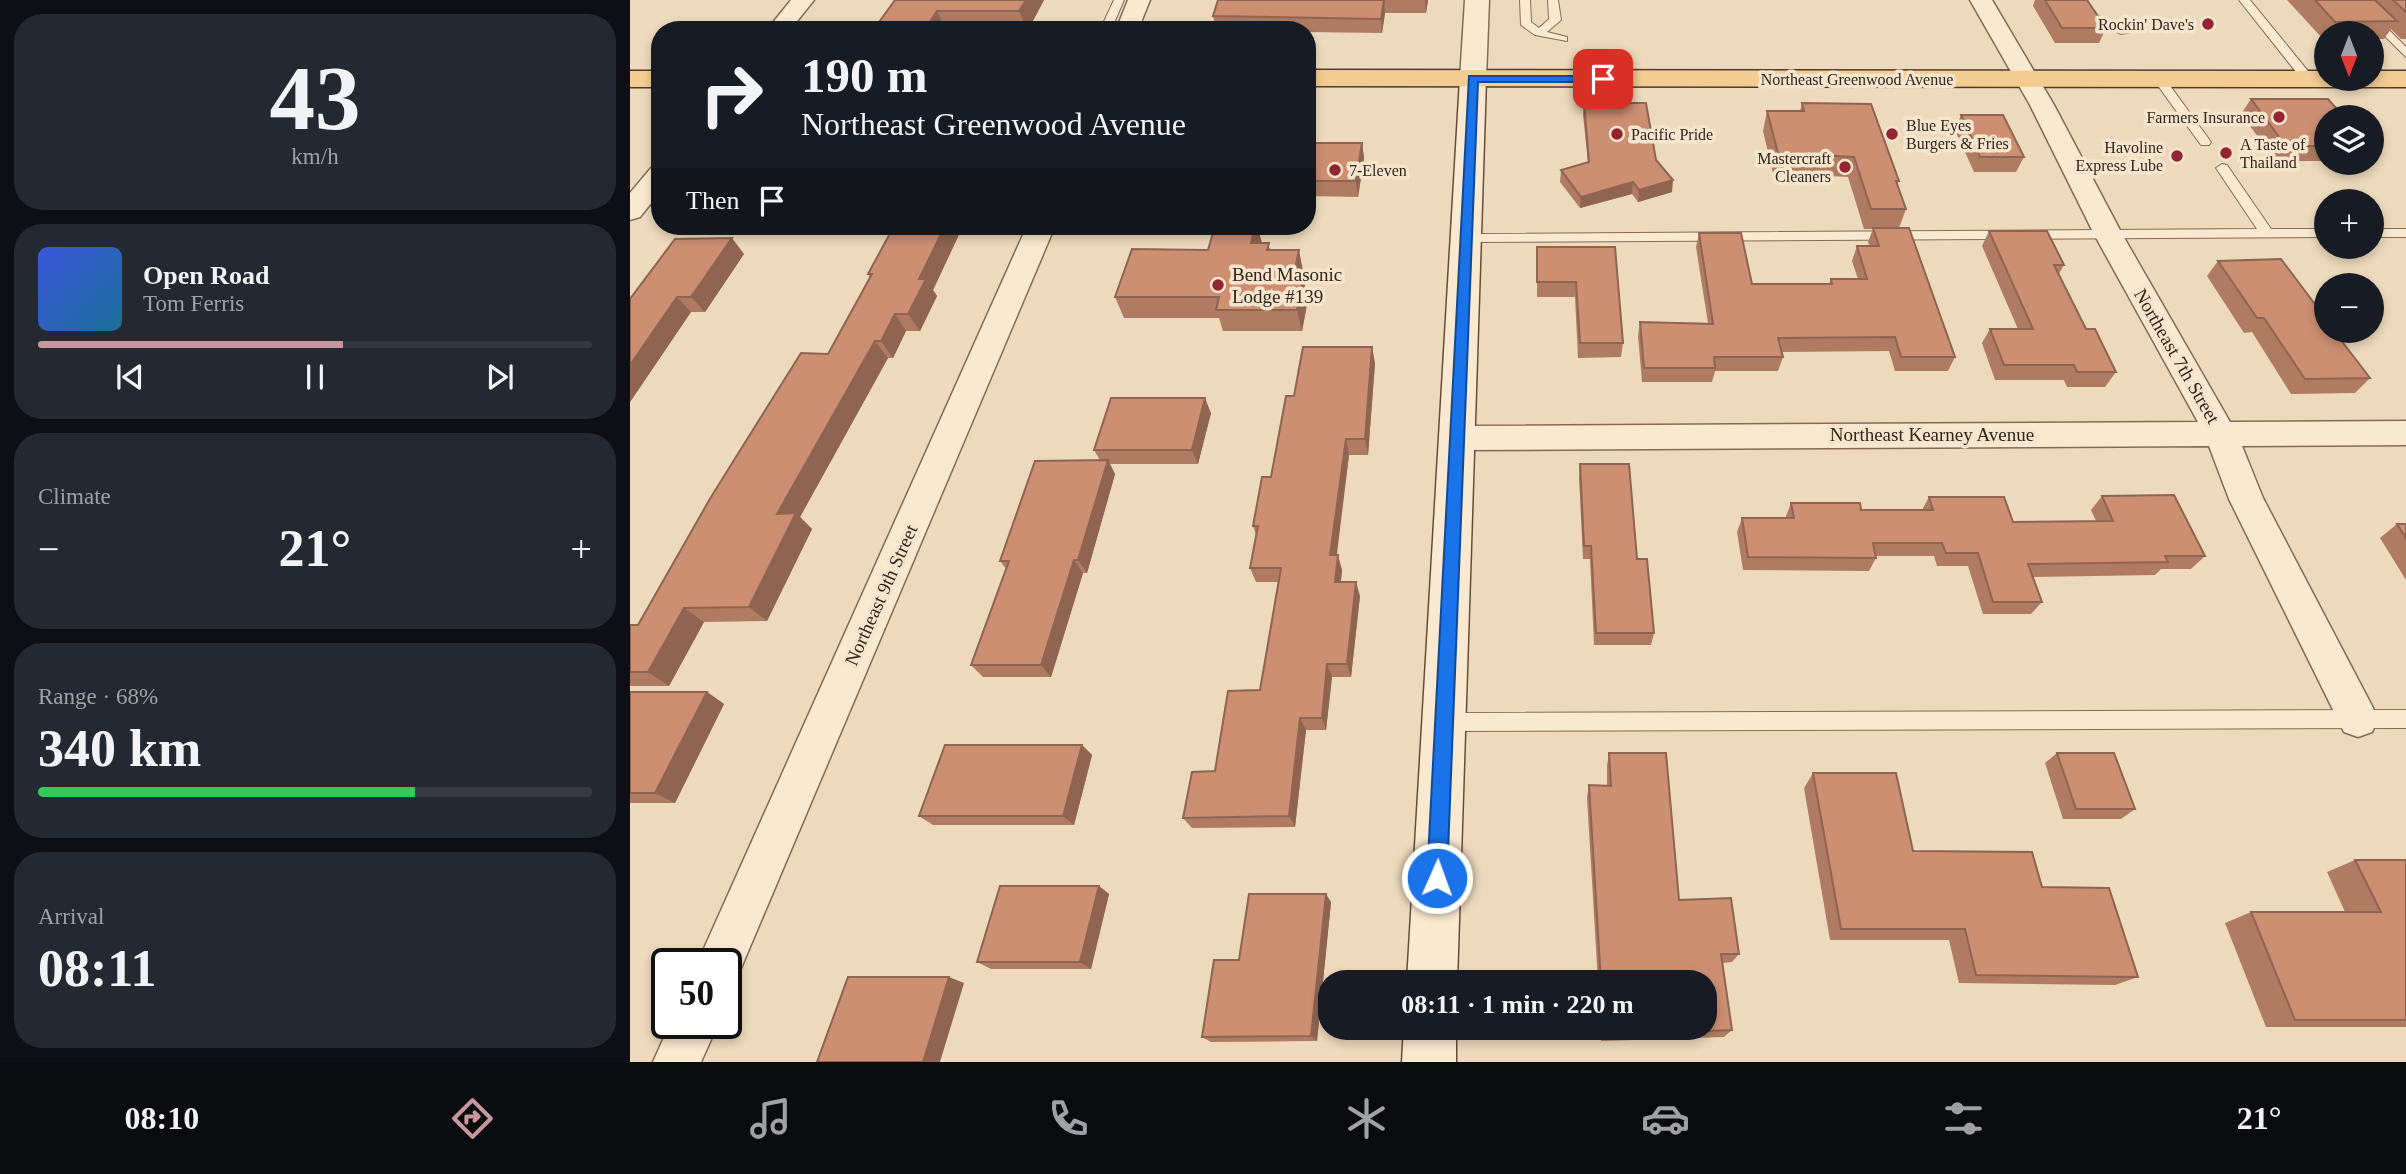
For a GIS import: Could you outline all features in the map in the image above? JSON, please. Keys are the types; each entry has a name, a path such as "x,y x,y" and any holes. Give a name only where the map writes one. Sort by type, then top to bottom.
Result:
{"main road":[{"path":"1433,970 1478,0"},
{"name":"Northeast Greenwood Avenue","path":"1316,78 2406,79"},
{"path":"630,79 651,79"},
{"path":"1429,1062 1430,1040"}],"street":[{"path":"786,21 803,0"},
{"path":"1131,21 1139,0"},
{"name":"Northeast 7th Street","path":"1981,0 2027,79 2108,234 2220,432 2246,499 2358,719"},
{"path":"630,211 651,185"},
{"name":"Northeast 9th Street","path":"727,948 1037,235"},
{"name":"Northeast Kearney Avenue","path":"1458,438 2406,433"},
{"path":"677,1062 687,1039"}],"lane":[{"path":"1109,21 1119,0"},
{"path":"1525,0 1525,23 1539,33 1563,39"},
{"path":"1539,33 1555,20 1553,0"},
{"path":"2244,0 2308,79"},
{"path":"2353,0 2406,54"},
{"path":"2099,19 2125,32"},
{"path":"2159,79 2205,142"},
{"path":"2222,168 2267,233"},
{"path":"1467,238 2314,233"},
{"path":"2384,233 2406,233"},
{"path":"1444,722 2406,719"}],"building":[{"path":"895,0 1026,0 1019,11 937,11 930,21 880,21"},
{"path":"1218,0 1384,0 1381,19 1213,16"},
{"path":"2045,0 2087,0 2106,28 2062,28"},
{"path":"2315,0 2375,0 2397,21 2384,21 2334,21"},
{"path":"2393,0 2406,0 2406,12"},
{"path":"2251,99 2328,99 2333,105 2314,105 2314,146 2286,146"},
{"path":"1584,103 1646,103 1656,160 1673,180 1639,190 1633,182 1581,197 1561,170 1589,162"},
{"path":"1802,103 1871,104 1899,181 1896,181 1906,209 1871,209 1854,157 1778,153 1767,111 1804,111"},
{"path":"1961,115 2003,115 2024,157 1980,157"},
{"path":"1316,143 1362,143 1356,181 1316,181"},
{"path":"1873,228 1909,228 1955,357 1901,357 1895,337 1778,338 1783,357 1714,357 1715,368 1644,368 1640,322 1713,324 1699,233 1741,233 1752,284 1832,284 1831,279 1867,279 1857,246 1879,246"},
{"path":"1989,231 2047,231 2064,265 2054,265 2086,329 2095,329 2116,372 2077,372 2074,365 2004,365 1990,329 2033,329"},
{"path":"889,235 941,235 919,279 926,279 908,314 895,314 881,341 875,341 777,514 796,513 749,607 684,608 648,672 630,672 630,625 638,625 711,497 801,353 828,354 872,274 868,274"},
{"name":"Bend Masonic Lodge #139","path":"1212,235 1253,235 1251,243 1269,243 1267,250 1299,250 1293,278 1303,278 1297,310 1216,310 1219,297 1115,297 1132,249 1208,250"},
{"path":"732,238 691,297 677,297 630,365 630,299 675,239"},
{"path":"1537,247 1615,247 1623,343 1580,343 1576,282 1537,282"},
{"path":"2281,259 2314,303 2314,343 2343,343 2370,378 2305,379 2264,318 2257,318 2218,261"},
{"path":"1303,347 1372,347 1365,439 1346,439 1330,555 1338,555 1335,582 1356,582 1347,664 1327,664 1322,718 1300,718 1289,816 1183,818 1192,772 1215,771 1228,691 1260,690 1281,568 1250,568 1258,526 1253,526 1262,477 1271,477 1286,396 1294,396"},
{"path":"1111,398 1205,398 1192,450 1094,450"},
{"path":"1108,460 1078,560 1074,560 1041,665 971,665 1009,561 1000,561 1035,461"},
{"path":"1580,464 1629,464 1637,559 1647,559 1654,633 1596,633 1591,546 1584,546"},
{"path":"2174,495 2205,556 2165,556 2168,562 2028,564 2042,602 1993,602 1978,553 1946,553 1942,543 1873,543 1876,558 1748,557 1742,518 1794,518 1791,503 1860,503 1861,510 1933,510 1929,497 2004,497 2013,522 2113,521 2102,496"},
{"path":"2397,524 2406,524 2406,538"},
{"path":"630,692 707,692 655,793 630,793"},
{"path":"945,745 1082,745 1063,816 919,816"},
{"path":"1609,753 1666,753 1679,900 1731,898 1739,954 1721,954 1732,1030 1717,1031 1717,970 1600,970 1589,785 1611,786"},
{"path":"2057,753 2114,753 2135,809 2076,809"},
{"path":"1813,773 1896,773 1913,851 2032,852 2042,887 2109,888 2138,977 1976,975 1965,929 1841,929"},
{"path":"2355,860 2406,860 2406,1020 2295,1020 2251,912 2381,912"},
{"path":"1000,886 1099,886 1080,962 977,962"},
{"path":"1249,894 1326,894 1311,1036 1202,1037 1214,960 1239,960"},
{"path":"848,977 949,977 923,1062 817,1062"}],"place":[{"name":"Rockin' Dave's","path":"2208,24"},
{"name":"Farmers Insurance","path":"2279,117"},
{"name":"Pacific Pride","path":"1617,134"},
{"name":"Blue Eyes Burgers & Fries","path":"1892,134"},
{"name":"A Taste of Thailand","path":"2226,153"},
{"name":"Havoline Express Lube","path":"2177,156"},
{"name":"Mastercraft Cleaners","path":"1845,167"},
{"name":"7-Eleven","path":"1335,170"},
{"name":"Bend Masonic Lodge #139","path":"1218,285"}],"route":[{"path":"1437,878 1473,79 1603,79"}]}
